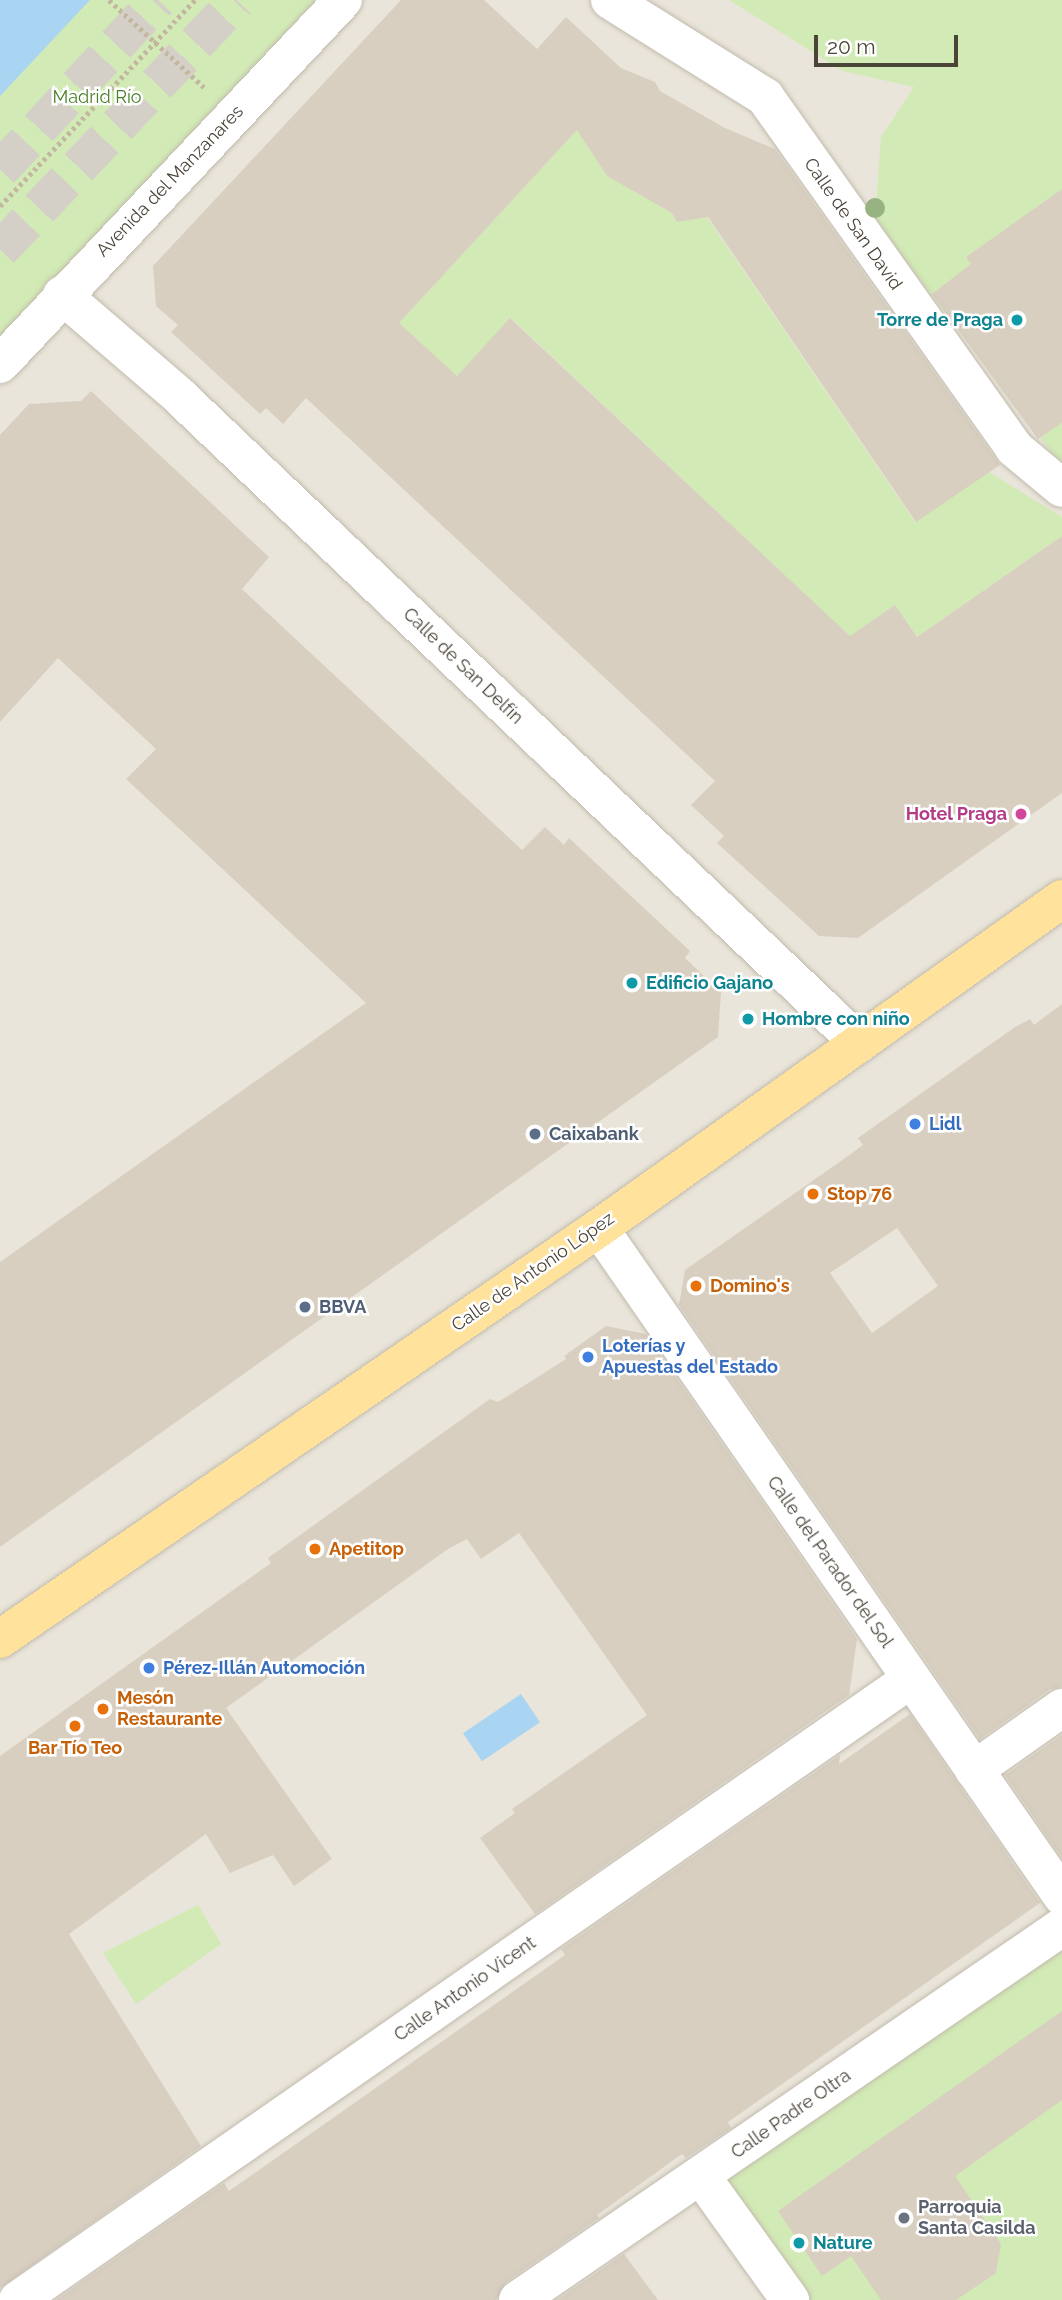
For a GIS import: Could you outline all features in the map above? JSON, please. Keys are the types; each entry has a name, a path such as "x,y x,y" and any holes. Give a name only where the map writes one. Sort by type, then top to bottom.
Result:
{"main road":[{"name":"Calle de Antonio López","path":"0,1639 599,1228 1062,900"}],"street":[{"name":"Avenida del Manzanares","path":"0,363 343,0"},
{"name":"Calle de San David","path":"610,0 765,97 1014,448 1062,488"},
{"name":"Calle de San Delfín","path":"62,295 186,402 859,1043"},
{"name":"Calle del Parador del Sol","path":"599,1228 1062,1896"},
{"name":"Calle Antonio Vicent","path":"18,2300 911,1679"},
{"path":"974,1770 1062,1708"},
{"name":"Calle Padre Oltra","path":"519,2300 1062,1927"},
{"path":"701,2176 790,2300"}],"path":[{"path":"0,206 194,0"},
{"path":"109,1 210,93"}],"shaded area":[{"path":"325,0 1062,0 1062,2300 0,2300 0,343"}],"green space":[{"name":"Madrid Río","path":"0,0 325,0 0,343"},
{"path":"729,0 1062,0 1062,466 875,221 881,137 914,87 843,71"},
{"path":"579,128 611,150 599,164 607,176 649,200 662,191 677,222 704,213 915,522 989,472 1062,517 1062,536 917,637 895,605 858,644 511,318 457,376 381,319 409,312"},
{"path":"198,1905 221,1944 136,2004 103,1953"},
{"path":"1062,1927 1062,2300 790,2300 701,2176"}],"water":[{"path":"0,0 90,0 0,96"},
{"path":"521,1694 540,1722 482,1761 463,1733"}],"building":[{"path":"401,0 484,0 537,49 566,17 621,68 655,82 660,91 725,128 775,149 1000,465 916,522 708,217 677,222 672,213 607,176 577,130 399,323 457,376 510,318 850,636 895,605 917,637 1062,536 1062,793 858,938 819,936 717,843 724,836 691,805 715,781 306,398 283,424 266,408 260,414 171,332 178,325 156,306 153,266"},
{"name":"Torre de Praga","path":"1062,189 1062,423 1038,439 932,294 971,264 966,257"},
{"path":"91,391 269,557 242,589 522,850 545,827 564,845 569,838 690,951 685,958 721,992 718,1037 0,1547 0,1262 366,1003 126,779 156,749 58,658 0,722 0,435 29,404 81,401"},
{"path":"1062,1004 1062,1686 1049,1690 980,1739 679,1305 685,1270 863,1145 858,1138 1015,1027 1030,1019 1034,1025","holes":["897,1228 938,1286 872,1333 830,1273"]},
{"path":"606,1326 646,1334 857,1639 849,1695 535,1914 480,1838 515,1813 512,1809 647,1715 519,1533 481,1559 467,1539 448,1549 226,1708 332,1859 294,1886 273,1855 230,1873 206,1834 69,1934 201,2146 0,2288 0,1756 271,1563 268,1558 490,1399 498,1402 566,1359 564,1356"},
{"path":"910,1714 1040,1903 728,2122 731,2128 686,2158 682,2154 597,2215 599,2218 506,2282 496,2300 56,2300 224,2183 229,2191 565,1955 561,1949 840,1755 839,1764"},
{"path":"1062,1735 1062,1858 1005,1775"},
{"name":"Parroquia Santa Casilda","path":"1062,2011 1062,2100 955,2176 1001,2244 996,2273 956,2300 881,2300 851,2256 822,2276 778,2211"},
{"path":"624,2254 658,2300 557,2300"}],"tunnel":[{"path":"0,170 158,0"},
{"path":"0,250 237,0"}],"place":[{"name":"Torre de Praga","path":"1017,320"},
{"name":"Hotel Praga","path":"1021,814"},
{"name":"Edificio Gajano","path":"632,983"},
{"name":"Hombre con niño","path":"748,1019"},
{"name":"Lidl","path":"915,1124"},
{"name":"Caixabank","path":"535,1134"},
{"name":"Stop 76","path":"813,1194"},
{"name":"Domino's","path":"696,1286"},
{"name":"BBVA","path":"305,1307"},
{"name":"Loterías y Apuestas del Estado","path":"588,1357"},
{"name":"Apetitop","path":"315,1549"},
{"name":"Pérez-Illán Automoción","path":"149,1668"},
{"name":"Mesón Restaurante","path":"103,1709"},
{"name":"Bar Tío Teo","path":"75,1726"},
{"name":"Parroquia Santa Casilda","path":"904,2218"},
{"name":"Nature","path":"799,2243"}]}
